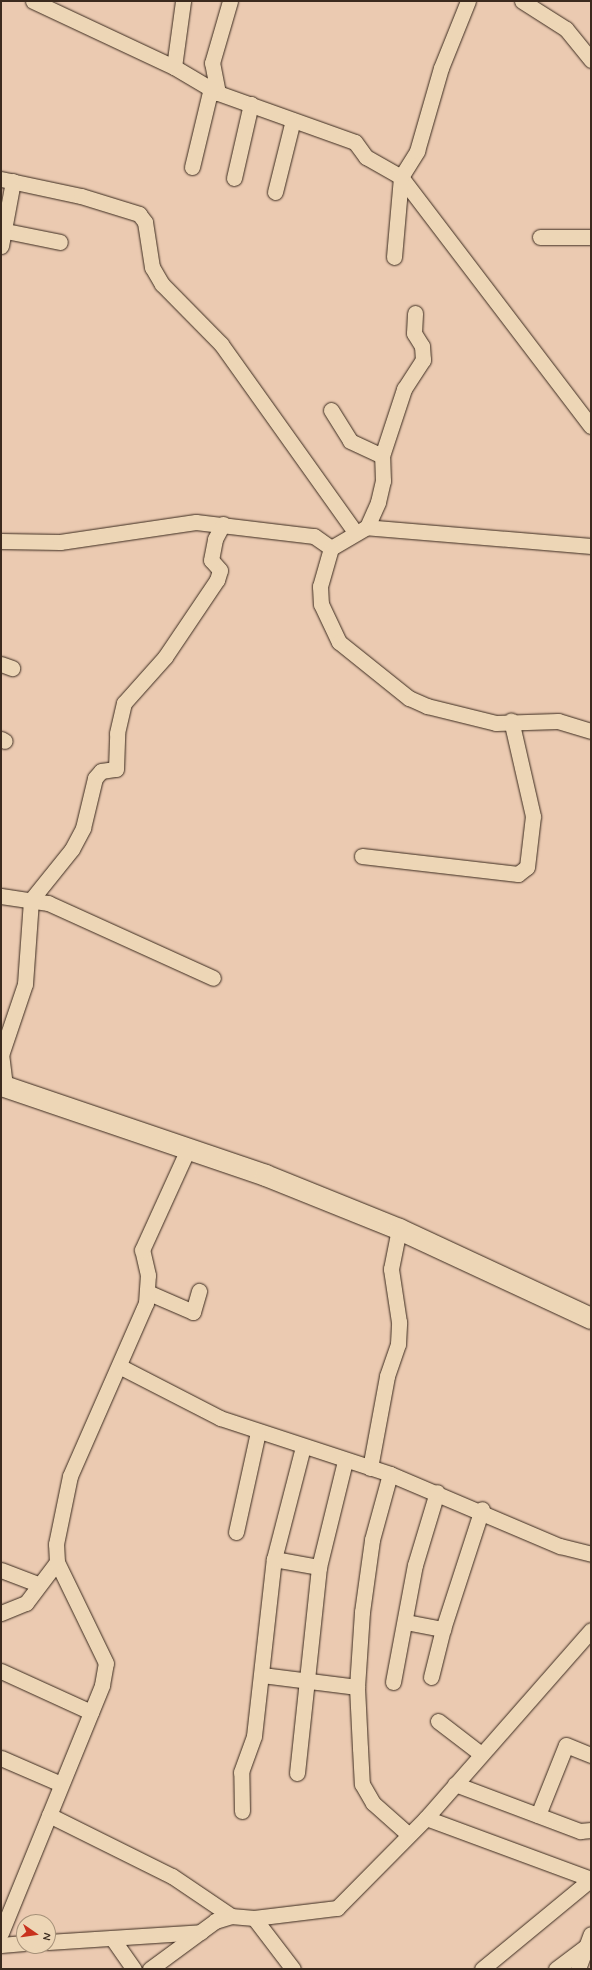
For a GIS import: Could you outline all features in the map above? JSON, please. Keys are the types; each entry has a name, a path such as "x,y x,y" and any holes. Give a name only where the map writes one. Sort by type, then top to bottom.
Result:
{"street":[{"path":"174,67 183,1"},
{"path":"192,167 215,90 212,63 230,1"},
{"path":"394,257 402,177 417,150 441,68 468,1"},
{"path":"522,1 566,29 591,60"},
{"path":"41,2 174,67 215,90 354,142 366,157 402,177 591,426"},
{"path":"234,178 251,104"},
{"path":"276,192 293,120"},
{"path":"60,242 2,235 7,180 81,196 138,214 145,222 152,267 162,284 222,344 361,529 591,546"},
{"path":"540,237 591,237"},
{"path":"415,313 414,333 422,346 423,360 404,389 382,456 383,481 361,529 331,548 320,586 321,604 339,642 408,698 427,706 496,723 512,720 558,721 591,731"},
{"path":"331,410 350,440 382,456"},
{"path":"1,541 60,542 175,523 223,524 314,536 331,548"},
{"path":"223,524 215,539 211,560 220,570 217,580 165,657 124,703 117,733 116,769 101,771 95,778 83,828 72,849 31,900 25,984 1,1055 3,1085 265,1175 399,1229 591,1318"},
{"path":"362,856 518,874 527,867 533,816 512,720"},
{"path":"1,896 31,900 87,918 213,978"},
{"path":"1,1934 91,1712 106,1663 57,1562 56,1544 70,1476 146,1303 148,1275 142,1250 188,1149"},
{"path":"370,1468 387,1376 398,1344 399,1322 390,1269 399,1229"},
{"path":"147,1292 193,1312 199,1291"},
{"path":"119,1366 220,1418 345,1461 390,1474 482,1509 560,1546 591,1554"},
{"path":"236,1532 258,1432"},
{"path":"242,1811 241,1772 254,1736 274,1559 303,1447"},
{"path":"297,1773 309,1680 320,1567 345,1461"},
{"path":"390,1474 372,1540 362,1612 357,1687 362,1784 373,1803 409,1835"},
{"path":"393,1682 406,1622 415,1565 437,1492"},
{"path":"431,1677 443,1629 482,1509"},
{"path":"274,1559 320,1567"},
{"path":"1,1613 26,1603 38,1584 57,1562"},
{"path":"1,1570 38,1584"},
{"path":"406,1622 443,1629"},
{"path":"49,1815 172,1876 231,1916 254,1918 337,1908 426,1818 591,1630"},
{"path":"1,1671 91,1712"},
{"path":"262,1675 357,1687"},
{"path":"438,1721 481,1754"},
{"path":"538,1816 566,1745 591,1755"},
{"path":"1,1758 61,1784"},
{"path":"455,1784 580,1831 591,1830"},
{"path":"426,1818 591,1879"},
{"path":"482,1969 591,1879"},
{"path":"150,1969 201,1932 231,1916"},
{"path":"254,1918 293,1969"},
{"path":"56,1942 201,1932"},
{"path":"112,1938 134,1969"},
{"path":"556,1969 589,1940"},
{"path":"578,1969 589,1940"},
{"path":"1,1945 16,1944"}]}
